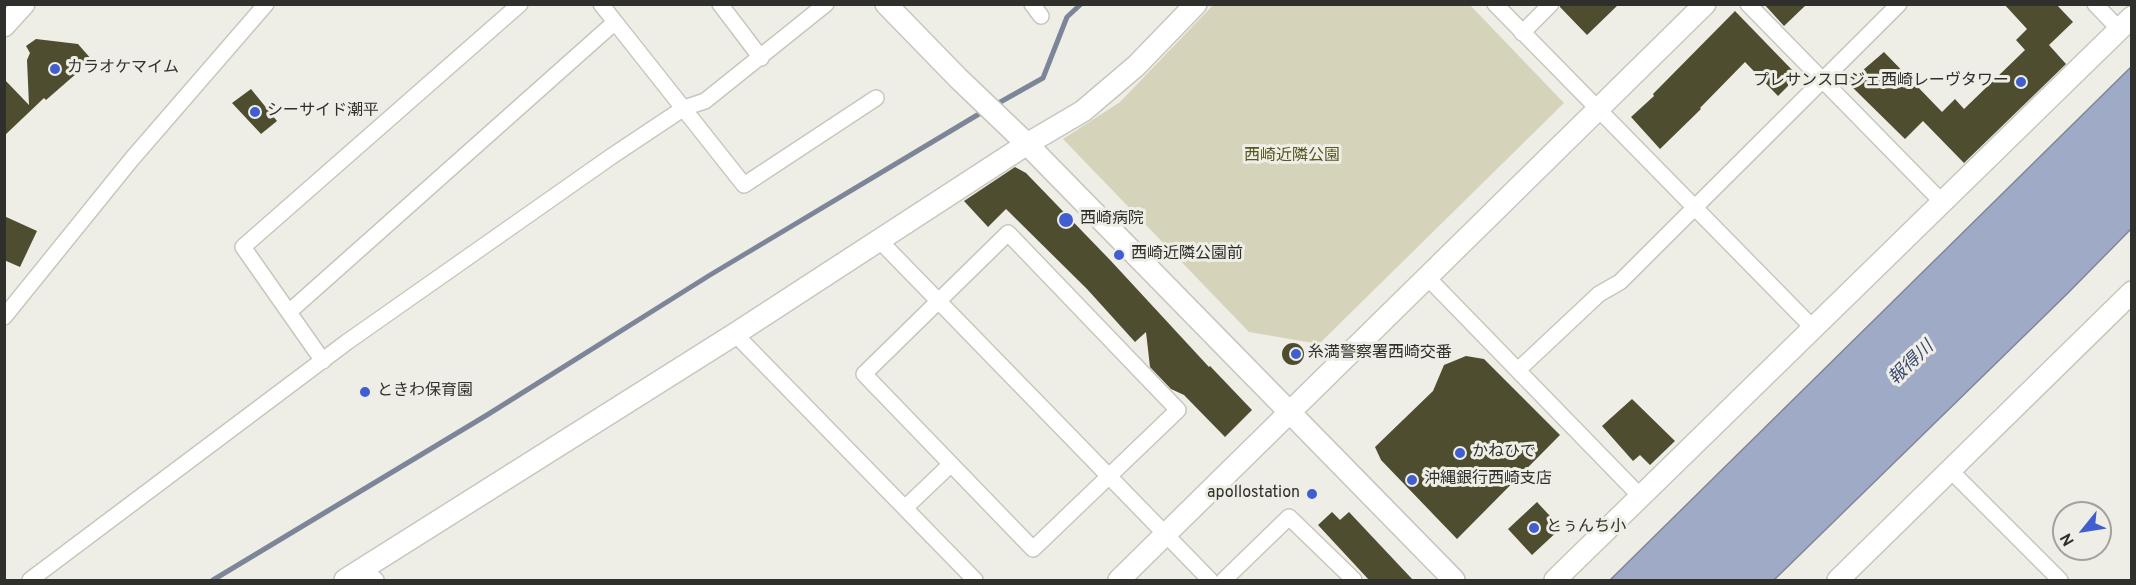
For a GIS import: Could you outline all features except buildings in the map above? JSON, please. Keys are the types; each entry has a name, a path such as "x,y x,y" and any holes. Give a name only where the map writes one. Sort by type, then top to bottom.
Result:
{"street":[{"path":"4,17 22,4"},
{"path":"4,26 22,4"},
{"path":"4,317 131,160 266,4"},
{"path":"323,361 243,247 520,4"},
{"path":"601,4 744,185 876,98"},
{"path":"720,4 761,58"},
{"path":"30,580 323,361 612,156 684,108 705,101 826,4"},
{"path":"886,4 1027,144 1454,580"},
{"path":"345,580 370,575 879,240 1027,144 1083,111 1136,66 1196,4"},
{"path":"1496,4 1814,329"},
{"path":"1522,33 1551,4"},
{"path":"1119,580 1704,4"},
{"path":"1748,4 1943,203"},
{"path":"1518,370 1599,294 1620,282 1899,4"},
{"path":"1555,580 2125,23 2095,4"},
{"path":"289,312 615,22"},
{"path":"1008,232 1178,410 1033,549 864,374 939,302 1008,232"},
{"path":"879,240 1210,580"},
{"path":"1427,277 1641,497"},
{"path":"1838,580 2132,292"},
{"path":"735,334 975,580"},
{"path":"905,508 951,464"},
{"path":"1951,471 2060,580"},
{"path":"1224,580 1289,517 1354,580"}],"green space":[{"name":"西崎近隣公園","path":"1213,5 1470,5 1564,103 1319,344 1249,332 1063,139 1120,102"}],"water":[{"name":"報得川","path":"2131,67 2131,229 2068,293 1774,580 1610,580"}],"waterway":[{"path":"995,105 1043,78 1067,17 1081,4"},
{"path":"213,580 487,415 710,275 984,111"}],"place":[{"name":"カラオケマイム","path":"55,69"},
{"name":"プレサンスロジェ西崎レーヴタワー","path":"2021,82"},
{"name":"シーサイド潮平","path":"255,112"},
{"name":"西崎病院","path":"1066,220"},
{"name":"西崎近隣公園前","path":"1119,255"},
{"name":"糸満警察署西崎交番","path":"1296,354"},
{"name":"ときわ保育園","path":"365,392"},
{"name":"かねひで","path":"1460,453"},
{"name":"沖縄銀行西崎支店","path":"1412,480"},
{"name":"apollostation","path":"1312,494"},
{"name":"とぅんち小","path":"1534,528"}]}
